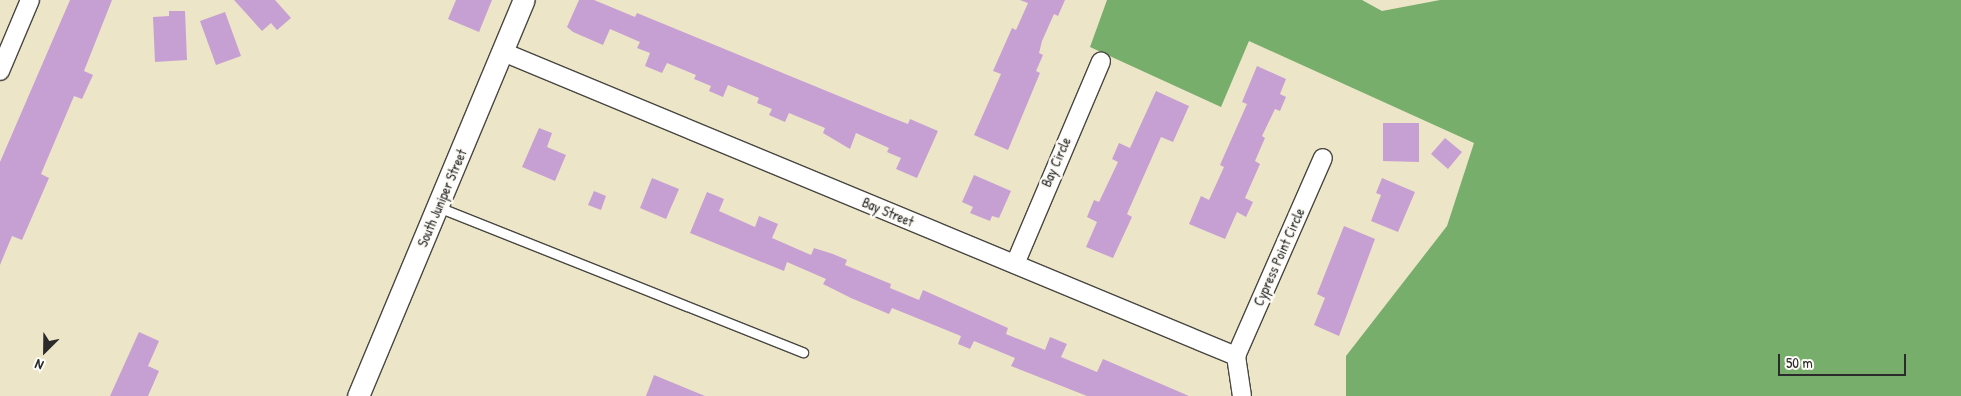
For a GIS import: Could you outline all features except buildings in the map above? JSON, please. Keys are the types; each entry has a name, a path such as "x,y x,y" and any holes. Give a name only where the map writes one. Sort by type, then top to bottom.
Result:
{"street":[{"path":"0,70 30,0"},
{"name":"South Juniper Street","path":"358,396 524,0"},
{"name":"Bay Street","path":"503,52 1236,356"},
{"name":"Bay Circle","path":"1015,264 1101,61"},
{"name":"Cypress Point Circle","path":"1236,356 1324,158"},
{"path":"1236,356 1242,396"}],"lane":[{"path":"438,207 803,352"}],"green space":[{"path":"1107,0 1362,0 1382,11 1440,0 1961,0 1961,396 1346,396 1346,356 1447,226 1474,143 1249,41 1221,107 1090,47"}]}
